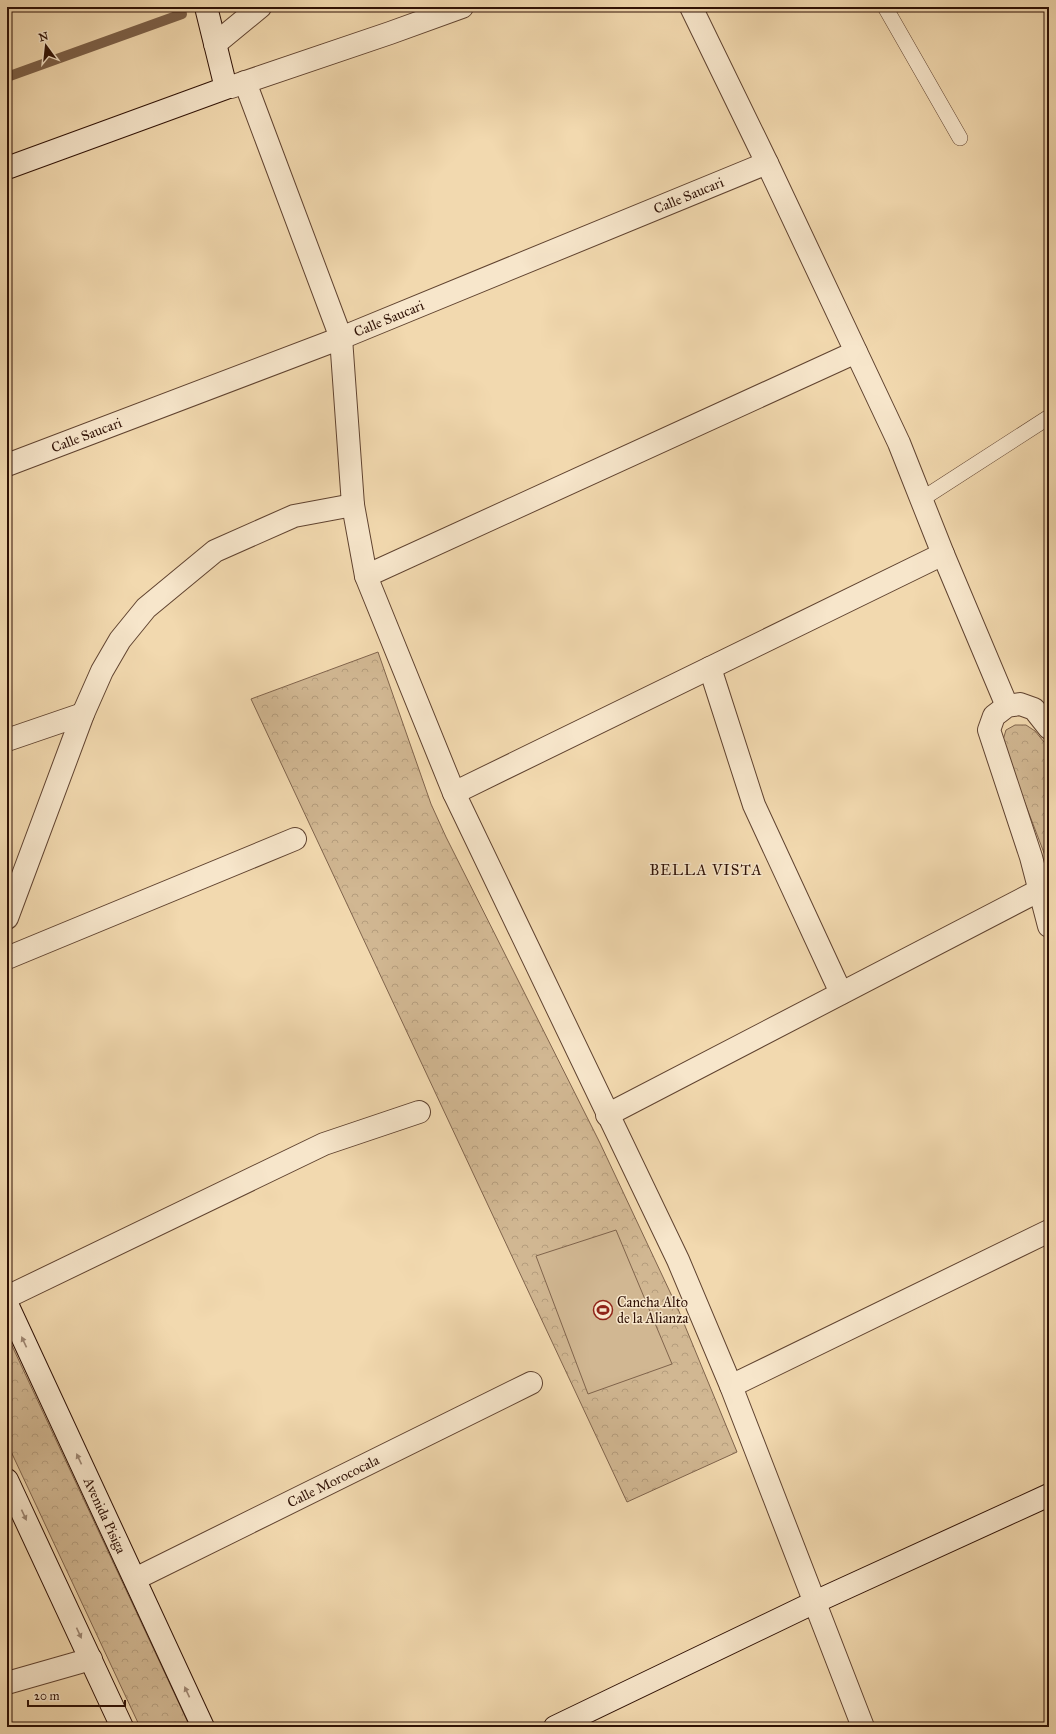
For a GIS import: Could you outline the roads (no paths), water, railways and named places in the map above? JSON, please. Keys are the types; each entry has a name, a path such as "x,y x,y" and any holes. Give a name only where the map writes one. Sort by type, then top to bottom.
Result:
{"street":[{"path":"206,7 215,44 235,85 341,338 353,505 366,576 454,793 607,1115 678,1260 731,1386 863,1727"},
{"path":"215,44 260,7"},
{"path":"7,168 235,85 462,7"},
{"path":"691,7 767,163 899,443 943,554 1007,706"},
{"name":"Calle Saucari","path":"7,465 341,338 767,163"},
{"path":"366,576 856,352"},
{"path":"7,918 83,714 102,671 120,640 146,608 215,551 294,516 353,505"},
{"path":"454,793 943,554"},
{"path":"710,668 754,805 841,993"},
{"path":"1049,728 1034,709 1020,704 1007,706 994,716 989,730 1040,890 1049,926"},
{"path":"7,740 83,714"},
{"path":"7,958 295,839"},
{"path":"607,1115 1040,890"},
{"path":"7,1297 324,1144 419,1112"},
{"path":"731,1386 1049,1231"},
{"name":"Avenida Pisiga","path":"7,1304 204,1727"},
{"name":"Calle Morococala","path":"135,1579 531,1382"},
{"path":"9,1488 122,1727"},
{"path":"555,1727 815,1602 1049,1495"},
{"path":"7,1683 90,1658"}],"lane":[{"path":"885,7 960,138"},
{"path":"922,499 1049,417"}],"waterway":[{"path":"7,77 182,14"}],"place":[{"name":"Cancha Alto de la Alianza","path":"603,1310"}],"district":[{"name":"BELLA VISTA","path":"706,870"}]}
